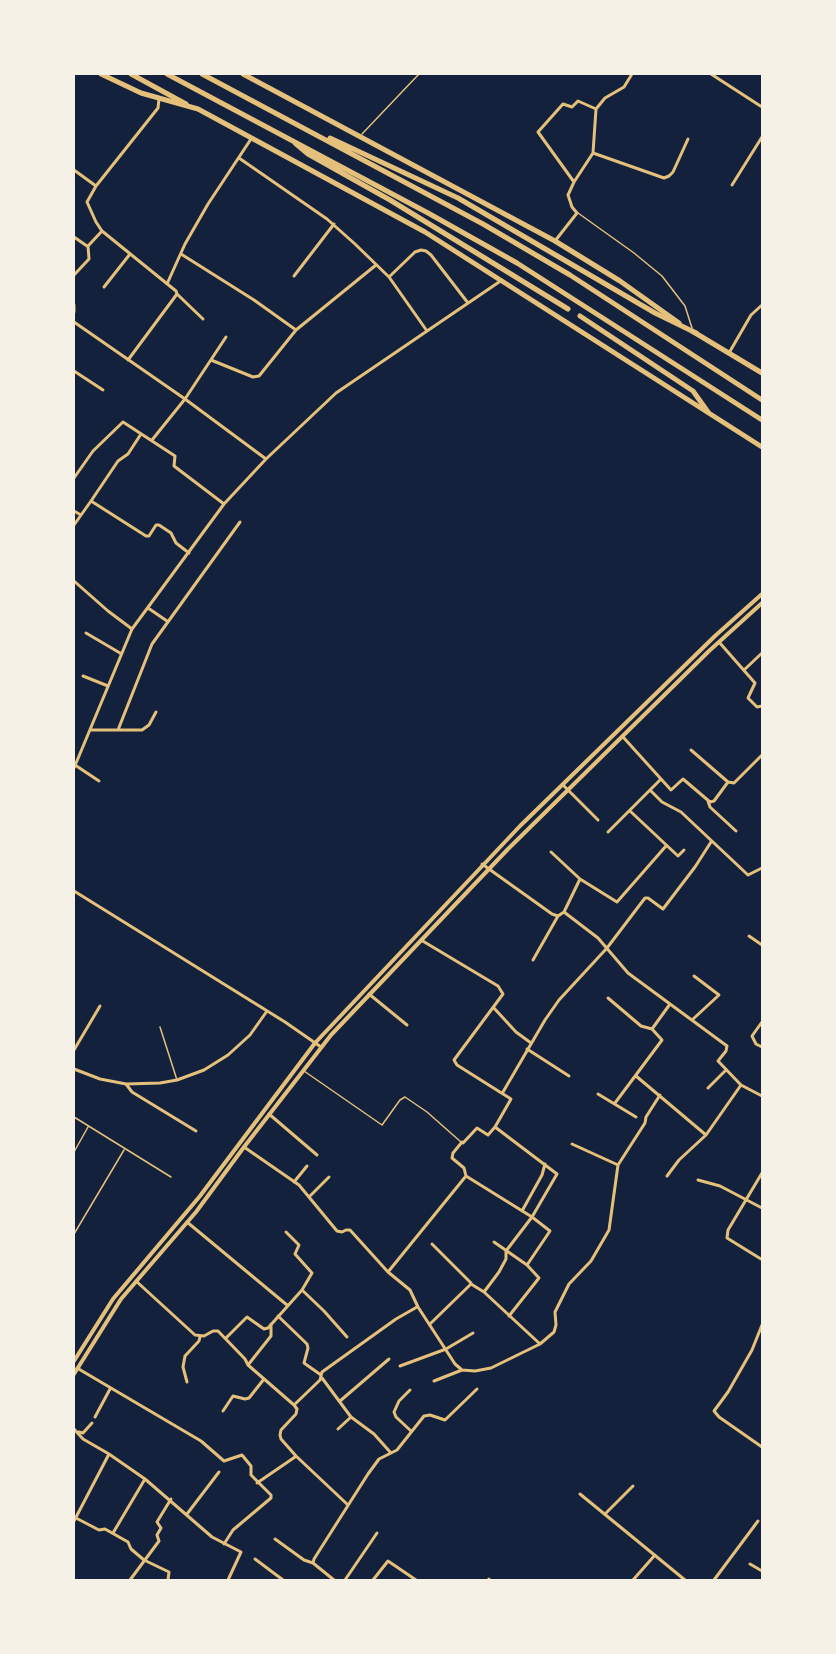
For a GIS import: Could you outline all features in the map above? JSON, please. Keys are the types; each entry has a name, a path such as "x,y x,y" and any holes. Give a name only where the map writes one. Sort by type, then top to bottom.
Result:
{"highway":[{"path":"93,74 113,80"},
{"path":"101,74 159,99 186,104"},
{"path":"131,74 426,232 762,447"},
{"path":"161,74 176,78"},
{"path":"166,74 518,263 762,420"},
{"path":"202,74 454,207 570,275 762,400"},
{"path":"243,74 555,241 620,281 695,333"},
{"path":"319,135 341,141 458,198 655,313 695,333 762,372"},
{"path":"292,140 308,154 390,200 568,309"},
{"path":"580,316 693,391 708,412"}],"street":[{"path":"555,241 578,213 572,207 568,195 592,153 596,110 605,98 624,87 632,74"},
{"path":"711,74 762,107"},
{"path":"159,99 159,108 96,186 87,202 102,231 176,291 203,319"},
{"path":"574,182 538,132 563,104 572,107 578,101 596,110"},
{"path":"732,185 762,136"},
{"path":"167,284 207,204 251,139"},
{"path":"592,153 664,178 673,172 688,139"},
{"path":"239,158 334,224 389,278 427,331"},
{"path":"74,170 96,186"},
{"path":"294,276 334,224"},
{"path":"74,275 89,259 88,246 102,231"},
{"path":"74,237 88,246"},
{"path":"389,278 415,252 426,251 468,303"},
{"path":"104,287 129,254"},
{"path":"181,254 254,300 296,330"},
{"path":"212,360 257,378 296,330 376,265"},
{"path":"99,781 74,766 132,629 224,504 266,459 341,388 502,280"},
{"path":"128,360 177,294"},
{"path":"74,305 74,312"},
{"path":"729,353 751,315 762,305"},
{"path":"74,322 266,459"},
{"path":"152,440 185,399 226,337"},
{"path":"74,371 103,390"},
{"path":"74,478 93,451 121,422 175,456 174,466 224,504"},
{"path":"74,525 118,460 128,454 142,434"},
{"path":"91,501 146,536 149,536 156,525 159,525 171,533 176,543 189,553"},
{"path":"74,511 81,515"},
{"path":"118,730 146,657 167,621 240,522"},
{"path":"74,581 132,629"},
{"path":"80,1364 74,1360 113,1299 200,1196 315,1043 483,864 715,636 762,594"},
{"path":"224,1544 233,1530 271,1498 271,1495 251,1475 251,1466 242,1455 224,1461 201,1441 110,1389 74,1372 119,1302 187,1222 321,1047 488,869 709,651 762,603"},
{"path":"148,608 167,621"},
{"path":"732,621 736,627"},
{"path":"86,633 121,654"},
{"path":"715,636 755,683 748,698 757,707 762,706"},
{"path":"705,646 709,651"},
{"path":"744,670 762,653"},
{"path":"83,676 108,686"},
{"path":"91,730 142,730 149,725 156,712"},
{"path":"623,737 671,790 683,779 707,800 710,807 736,831"},
{"path":"691,750 728,782 734,783 762,755"},
{"path":"74,753 79,756"},
{"path":"608,832 661,779"},
{"path":"707,800 714,801 728,782"},
{"path":"563,785 598,820"},
{"path":"650,790 662,802 681,812 748,875 762,868"},
{"path":"630,811 678,856 684,850"},
{"path":"503,1092 527,1049 559,1000 606,948 645,898 663,909 711,842"},
{"path":"551,852 580,879 617,902 666,846"},
{"path":"483,864 558,916"},
{"path":"533,960 558,916 564,912 580,879"},
{"path":"74,891 321,1047"},
{"path":"564,912 598,938 628,973 727,1046 718,1061 741,1085 762,1096"},
{"path":"437,913 442,918"},
{"path":"749,936 762,945"},
{"path":"421,940 502,990 503,994 454,1060 457,1065 511,1099 488,1135 477,1128 453,1153 452,1158 464,1168 466,1176 532,1217 550,1232 527,1265"},
{"path":"692,1020 719,995 694,976"},
{"path":"369,994 407,1025"},
{"path":"608,998 641,1026 652,1029 662,1040 615,1103"},
{"path":"652,1029 669,1004"},
{"path":"74,1050 100,1006"},
{"path":"494,1007 516,1032 531,1043"},
{"path":"74,1069 100,1079 126,1084 177,1080 204,1070 228,1055 250,1035 267,1011"},
{"path":"762,1022 752,1036 756,1044 762,1047"},
{"path":"527,1049 569,1076"},
{"path":"708,1088 726,1070"},
{"path":"636,1076 706,1135"},
{"path":"126,1084 132,1092 196,1131"},
{"path":"666,1176 679,1160 706,1135 741,1085"},
{"path":"598,1094 636,1117"},
{"path":"434,1381 462,1370 475,1371 490,1368 540,1344 554,1332 555,1312 569,1284 591,1261 609,1230 618,1165 660,1095"},
{"path":"269,1114 317,1155"},
{"path":"484,1292 506,1259 506,1251 532,1217 557,1174 495,1127"},
{"path":"572,1144 618,1165"},
{"path":"244,1147 294,1182 337,1231 351,1230 388,1272 410,1290 455,1364 462,1370"},
{"path":"522,1211 542,1175 545,1164"},
{"path":"294,1182 307,1166"},
{"path":"761,1259 727,1238 728,1230 748,1200 762,1173"},
{"path":"388,1272 466,1176"},
{"path":"309,1197 329,1177"},
{"path":"698,1180 720,1186 762,1208"},
{"path":"187,1222 287,1305"},
{"path":"226,1338 248,1317 267,1329 302,1290 312,1273 295,1254 299,1245 286,1232"},
{"path":"494,1242 527,1265 538,1278 509,1316"},
{"path":"432,1244 471,1284 484,1292 540,1344"},
{"path":"136,1281 200,1337"},
{"path":"430,1324 471,1284"},
{"path":"302,1290 347,1337"},
{"path":"294,1405 321,1376 322,1372 418,1306"},
{"path":"278,1316 307,1344 304,1363 321,1376 351,1417 374,1434 391,1453"},
{"path":"248,1365 271,1336 271,1324"},
{"path":"762,1324 752,1350 728,1392 714,1411 719,1418 762,1448"},
{"path":"187,1382 183,1366 185,1356 200,1337 218,1331 248,1365 297,1409 296,1414 280,1435 281,1439 348,1505"},
{"path":"400,1366 446,1349 473,1333"},
{"path":"340,1401 389,1359"},
{"path":"223,1411 233,1396 249,1398 264,1379"},
{"path":"95,1417 110,1389"},
{"path":"313,1563 379,1459 397,1450 424,1416 430,1415 445,1420 477,1389"},
{"path":"410,1390 399,1401 394,1412 396,1417 411,1431"},
{"path":"338,1429 351,1417"},
{"path":"75,1430 83,1433 92,1423"},
{"path":"75,1430 83,1439 110,1454 146,1479 212,1537 241,1552 228,1581"},
{"path":"110,1454 74,1519 99,1530 105,1529 128,1542 130,1549 144,1560 169,1572 168,1581"},
{"path":"257,1483 296,1456"},
{"path":"188,1514 219,1472"},
{"path":"113,1533 146,1479"},
{"path":"605,1514 633,1486"},
{"path":"580,1494 685,1581"},
{"path":"130,1581 159,1541 157,1535 160,1528 157,1522 171,1499"},
{"path":"714,1581 758,1521"},
{"path":"345,1581 377,1533"},
{"path":"275,1539 303,1560 313,1563 334,1581"},
{"path":"633,1581 655,1555"},
{"path":"255,1559 284,1581"},
{"path":"380,1581 374,1579 388,1561 416,1581"},
{"path":"750,1564 762,1570"}],"lane":[{"path":"360,136 419,74"},
{"path":"578,213 662,276 685,306 695,333"},
{"path":"160,1027 177,1080"},
{"path":"303,1071 382,1125 400,1100 405,1097 427,1112 463,1143"},
{"path":"74,1117 171,1177"},
{"path":"74,1152 89,1126"},
{"path":"74,1234 124,1148"}]}
